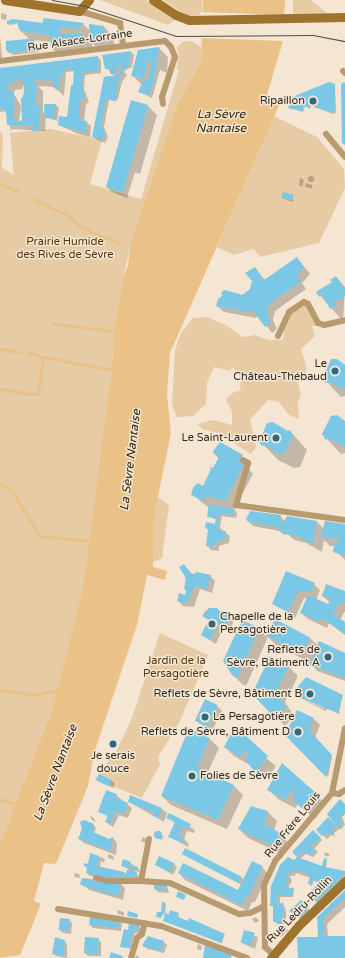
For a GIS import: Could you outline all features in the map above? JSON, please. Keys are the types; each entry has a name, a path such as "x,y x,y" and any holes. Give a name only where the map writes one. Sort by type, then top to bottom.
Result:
{"main road":[{"path":"5,0 79,11 89,0"},
{"path":"153,0 176,15 193,20 296,20 345,17"},
{"name":"Rue Ledru-Rollin","path":"274,957 299,925 345,881"}],"street":[{"path":"79,11 120,23 122,45"},
{"name":"Rue Alsace-Lorraine","path":"0,61 162,41 170,45 175,57 162,97 163,104"},
{"path":"326,134 345,157"},
{"path":"278,336 289,312 304,302 308,304 318,322 324,325 345,320"},
{"path":"243,460 248,463 236,505 345,520"},
{"name":"Rue Frère Louis","path":"274,957 265,947 263,907 264,885 275,861 332,793 345,728"},
{"path":"332,793 338,794 345,790"},
{"path":"141,881 149,839"},
{"path":"96,878 108,881 170,883 239,914 250,913 263,907"},
{"path":"58,909 145,923 208,942 247,958"},
{"path":"131,958 137,938 142,934 145,923"}],"green space":[{"path":"100,0 146,0 175,20 168,25"},
{"path":"163,0 202,0 202,15 187,16"},
{"path":"293,0 311,0 327,13 293,14"},
{"name":"Prairie Humide des Rives de Sèvre","path":"184,41 193,42 201,47 201,62 178,103 130,245 114,331 112,366 83,587 53,707 0,844 0,131 3,136 2,168 14,175 10,133 50,129 102,140 90,184 141,199 179,70 177,69 179,54 176,48"},
{"path":"274,116 317,137 344,169 345,188 319,243 260,257 254,249 234,255 217,247"},
{"path":"305,304 314,313 316,326 312,326 315,336 301,349 307,369 298,383 301,394 298,403 299,419 289,415 279,402 268,400 250,420 256,447 251,454 219,433 204,430 197,424 213,420 232,425 232,412 226,399 234,392 240,391 241,378 232,366 230,371 214,367 207,383 206,404 193,416 177,417 172,405 175,350 181,333 193,318 207,317 228,326 242,337 256,335 268,340 282,340 284,337 284,318"},
{"path":"158,497 169,505 162,558 153,562 154,516"},
{"name":"Jardin de la Persagotière","path":"160,633 208,655 180,721 158,757 160,764 142,798 95,779 117,750 132,718"}],"water":[{"name":"La Sèvre Nantaise","path":"203,0 285,0 283,41 267,95 281,101 170,353 167,395 171,433 154,516 153,567 167,571 165,580 147,575 137,625 95,750 88,786 56,864 44,863 34,901 41,904 20,955 0,958 0,844 53,707 83,587 112,366 114,331 123,280 128,265 130,245 178,103 201,62"}],"pier":[{"path":"200,12 286,15 285,41 199,38"}],"building":[{"path":"44,18 84,23 78,30 74,27 60,28 60,34 83,34 84,43 51,48 50,35 20,31 17,23 7,24 7,21 13,19 42,23"},
{"path":"89,24 104,26 106,40 90,43"},
{"path":"27,39 34,40 37,49 9,53 6,50 6,41"},
{"path":"159,47 154,82 149,95 138,92 144,79 137,78 138,74 135,77 131,76 138,50","holes":["148,61 152,61 148,80 144,79"]},
{"path":"131,51 129,65 125,70 122,68 123,66 116,67 116,73 110,74 110,69 105,69 102,55"},
{"path":"98,56 99,70 83,73 82,86 85,98 81,99 79,116 80,120 87,121 86,133 58,125 59,116 67,117 71,85 73,85 74,70 70,71 69,64 68,69 63,71 63,77 60,76 58,91 53,87 53,81 33,80 37,83 36,107 41,107 38,131 32,131 33,125 7,125 6,113 3,109 0,109 0,68","holes":["22,78 22,84 25,84 24,94 21,99 22,121 13,120 15,99 12,90 7,89 9,84"]},
{"path":"120,69 125,71 119,78 115,101 106,99 101,126 104,126 103,132 106,133 102,140 92,137 104,77 119,75"},
{"name":"Ripaillon","path":"329,82 335,84 335,111 332,113 310,105 309,108 304,106 302,111 288,108 292,97"},
{"path":"344,82 345,145 342,143 341,84"},
{"path":"131,100 148,105 123,192 106,187"},
{"path":"44,104 56,104 54,119 45,118"},
{"path":"283,192 294,195 292,201 281,198"},
{"path":"297,257 304,267 297,276 301,282 269,304 267,313 271,322 265,327 253,310 250,309 250,312 216,306 218,299 222,296 221,292 225,290 242,295 250,289 252,281 245,273 255,267 261,276 261,280 264,280"},
{"path":"336,276 345,289 345,296 334,302 336,306 330,309 322,295 319,297 316,292 332,282 330,280"},
{"name":"Le Château-Thébaud","path":"331,359 337,359 345,365 345,390 328,382 326,383 323,378"},
{"path":"337,415 345,421 345,447 328,438 326,440 322,434 331,416"},
{"name":"Le Saint-Laurent","path":"273,422 288,431 290,430 293,435 285,453 279,454 264,445 262,446 259,442 267,423"},
{"path":"220,442 243,455 239,461 244,464 225,501 206,496 203,501 191,495 193,488 198,483 203,486 211,469 209,466 213,468 219,457 214,454 213,451"},
{"path":"209,504 234,509 233,515 219,514 218,526 220,531 226,531 225,538 217,543 215,541 214,547 206,546 208,529 205,528 206,522 215,524 216,518 207,517"},
{"path":"250,511 281,515 280,521 284,522 287,516 317,521 313,544 301,539 301,537 284,534 284,530 278,531 278,527 248,522 246,519"},
{"path":"325,521 345,524 345,556 333,552 335,542 338,542 339,538 320,538"},
{"path":"184,564 190,573 195,574 196,572 211,575 207,589 195,586 187,603 177,601 179,593 185,595 186,590 184,589 186,578 179,567"},
{"path":"286,571 315,583 311,592 298,592 288,612 272,604"},
{"path":"326,584 345,591 345,604 340,602 333,614 345,622 345,634 322,618 320,622 300,613 308,595 328,604 331,599 322,596"},
{"name":"Chapelle de la Persagotière","path":"209,608 217,608 223,614 224,612 230,615 227,620 230,620 225,627 218,624 210,640 201,635 209,619 202,616"},
{"path":"275,619 310,638 301,655 266,636"},
{"path":"242,620 260,628 237,678 232,675 223,661"},
{"name":"Reflets de Sèvre, Bâtiment A","path":"319,641 345,653 345,678 309,665"},
{"path":"270,656 289,666 276,692 286,706 275,718 252,694"},
{"path":"306,677 343,695 338,713 298,697 294,691"},
{"path":"205,699 218,705 208,727 195,721"},
{"name":"Reflets de Sèvre, Bâtiment D","path":"297,710 314,718 309,730 332,755 326,777 285,735"},
{"name":"Folies de Sèvre","path":"189,728 210,738 197,768 234,785 218,820 161,796"},
{"path":"233,730 245,735 268,756 256,773 245,760 248,753 245,751 240,757 224,747"},
{"path":"282,763 317,794 305,811 293,800 293,790 285,800 267,790"},
{"path":"99,774 112,780 109,786 96,780"},
{"path":"106,790 117,794 115,798 128,803 124,814 116,811 110,824 105,822 109,813 106,815 98,812"},
{"path":"130,795 162,808 159,818 153,816 154,813 128,802"},
{"path":"340,799 345,804 345,813 340,818 343,821 339,825 343,828 341,829 336,825 332,830 334,832 332,836 329,832 322,836 316,830 328,817 335,824 327,814"},
{"path":"251,806 268,811 264,824 282,834 273,846 238,829"},
{"path":"169,813 191,824 189,828 182,827 179,835 185,838 183,843 168,837 175,822 166,818"},
{"path":"84,820 94,824 93,832 109,839 113,837 111,851 78,839 82,829 80,822"},
{"path":"313,830 321,838 310,847 316,849 310,855 302,852 297,857 292,852"},
{"path":"156,831 160,831 162,835 160,839 156,839 154,837 154,833"},
{"path":"185,848 241,877 238,883 182,854"},
{"path":"90,853 99,856 97,866 124,872 126,874 127,870 137,872 135,879 109,878 86,873 87,868 84,866 84,863 88,864"},
{"path":"159,856 174,863 170,872 155,865"},
{"path":"288,857 294,860 297,857 322,866 324,858 327,859 325,867 345,871 345,874 316,902 309,894 319,882 312,880 311,885 308,884 310,875 293,869 292,873 287,873 286,877 290,878 286,887 294,888 292,896 277,895 277,907 283,902 283,924 278,924 273,921 273,906 270,906 271,886 280,865"},
{"path":"123,859 131,862 130,865 138,867 137,870 121,866"},
{"path":"252,861 263,866 249,896 246,896 241,905 178,873 183,863 238,890"},
{"path":"82,878 121,883 118,896 83,886 80,884"},
{"path":"154,883 167,885 167,890 154,889"},
{"path":"345,890 345,898 323,919 323,936 345,936 345,958 298,958 297,937 318,937 317,917"},
{"path":"178,891 186,895 184,900 176,897"},
{"path":"301,900 309,908 299,918 289,911"},
{"path":"162,902 165,902 164,913 161,918 156,917 157,912 161,912"},
{"path":"170,910 179,913 177,917 188,921 189,918 225,934 221,943 163,921 165,913 169,914"},
{"path":"128,911 138,914 137,918 127,916"},
{"path":"90,917 120,920 119,928 89,925"},
{"path":"60,918 70,919 69,931 59,930"},
{"path":"129,923 140,925 138,931 133,930 130,948 120,947 124,929 128,930"},
{"path":"284,925 287,928 280,936 275,934"},
{"path":"244,930 255,933 251,945 241,943"},
{"path":"148,936 164,941 161,951 142,946"},
{"path":"55,937 65,940 64,957 52,954"},
{"path":"85,937 99,938 98,954 84,953"},
{"path":"205,945 232,955 231,958 203,958"},
{"path":"111,952 123,956 122,958 109,958"}],"waterway":[{"path":"0,184 18,191"},
{"path":"33,199 68,215 78,224 96,234 119,243"},
{"path":"53,324 116,331"},
{"path":"0,349 20,352"},
{"path":"28,352 43,357"},
{"path":"34,394 38,393 43,357 114,370"},
{"path":"0,389 32,394"},
{"path":"0,483 12,490 40,536 91,541"},
{"path":"0,690 34,695 60,689"},
{"path":"0,799 18,805"}],"tram line":[{"path":"52,0 85,6 176,36 313,35 345,41"}],"place":[{"name":"Ripaillon","path":"313,101"},
{"name":"Le Château-Thébaud","path":"335,371"},
{"name":"Le Saint-Laurent","path":"276,438"},
{"name":"Chapelle de la Persagotière","path":"212,624"},
{"name":"Reflets de Sèvre, Bâtiment A","path":"328,657"},
{"name":"Reflets de Sèvre, Bâtiment B","path":"310,694"},
{"name":"La Persagotière","path":"205,717"},
{"name":"Reflets de Sèvre, Bâtiment D","path":"298,732"},
{"name":"Je serais douce","path":"113,744"},
{"name":"Folies de Sèvre","path":"192,776"}]}
